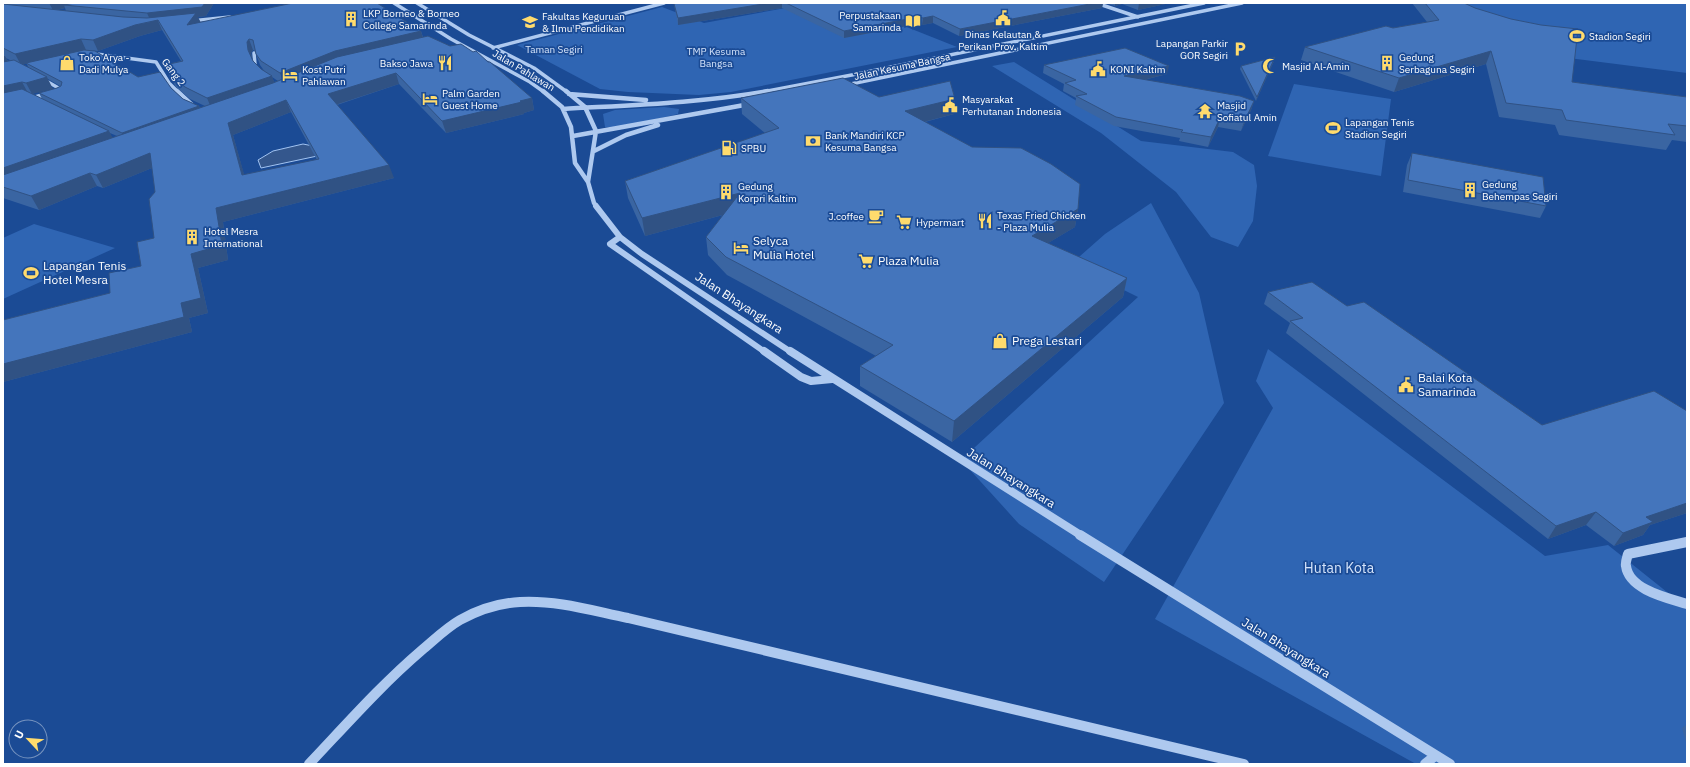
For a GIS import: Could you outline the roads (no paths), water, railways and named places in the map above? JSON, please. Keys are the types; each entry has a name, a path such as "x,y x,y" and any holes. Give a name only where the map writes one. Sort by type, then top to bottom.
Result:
{"street":[{"name":"Jalan Pahlawan","path":"394,3 451,39 530,82 549,95 563,109 572,128 575,163 588,182"},
{"name":"Jalan Pahlawan","path":"417,3 493,48 547,76 584,107 596,131"},
{"path":"493,48 664,3"},
{"path":"1096,3 1138,18"},
{"name":"Jalan Kesuma Bangsa","path":"675,102 744,95 1138,18 1204,3"},
{"name":"Jalan Kesuma Bangsa","path":"839,87 1242,3"},
{"path":"185,22 235,16"},
{"path":"444,41 451,39"},
{"name":"Gang 2","path":"81,54 92,52 156,62 169,83 189,104 194,107"},
{"path":"254,53 255,65 259,72 265,76"},
{"path":"963,53 975,59"},
{"path":"944,56 956,63"},
{"path":"33,98 62,90 38,77"},
{"path":"569,94 675,102"},
{"path":"28,96 38,101"},
{"path":"563,109 675,102"},
{"path":"573,136 758,102"},
{"path":"594,151 626,135 682,116"},
{"path":"588,182 596,131"},
{"name":"Jalan Bhayangkara","path":"588,182 594,203 620,237 642,254 832,379 1010,492 1450,764"},
{"path":"620,237 610,244 801,377 811,381 832,379"},
{"path":"1687,542 1628,554 1625,565 1631,579 1644,590 1687,604"},
{"path":"309,764 403,666 454,624 470,615 488,608 526,602 546,603 628,618 1148,740 1244,764"},
{"path":"1425,764 1435,756"}],"place":[{"name":"Dinas Kelautan & Perikan Prov. Kaltim","path":"1003,18"},
{"name":"LKP Borneo & Borneo College Samarinda","path":"351,19"},
{"name":"Perpustakaan Samarinda","path":"913,21"},
{"name":"Fakultas Keguruan & Ilmu Pendidikan","path":"530,22"},
{"name":"Stadion Segiri","path":"1577,36"},
{"name":"Lapangan Parkir GOR Segiri","path":"1240,49"},
{"name":"Toko Arya - Dadi Mulya","path":"67,63"},
{"name":"Bakso Jawa","path":"445,63"},
{"name":"Gedung Serbaguna Segiri","path":"1387,63"},
{"name":"Masjid Al-Amin","path":"1270,66"},
{"name":"KONI Kaltim","path":"1098,69"},
{"name":"Kost Putri Pahlawan","path":"290,75"},
{"name":"Palm Garden Guest Home","path":"430,99"},
{"name":"Masyarakat Perhutanan Indonesia","path":"950,105"},
{"name":"Masjid Sofiatul Amin","path":"1205,111"},
{"name":"Lapangan Tenis Stadion Segiri","path":"1333,128"},
{"name":"Bank Mandiri KCP Kesuma Bangsa","path":"813,141"},
{"name":"SPBU","path":"729,148"},
{"name":"Gedung Behempas Segiri","path":"1470,190"},
{"name":"Gedung Korpri Kaltim","path":"726,192"},
{"name":"J.coffee","path":"876,216"},
{"name":"Texas Fried Chicken - Plaza Mulia","path":"985,221"},
{"name":"Hypermart","path":"904,222"},
{"name":"Hotel Mesra International","path":"192,237"},
{"name":"Selyca Mulia Hotel","path":"741,248"},
{"name":"Plaza Mulia","path":"866,261"},
{"name":"Lapangan Tenis Hotel Mesra","path":"31,273"},
{"name":"Prega Lestari","path":"1000,341"},
{"name":"Balai Kota Samarinda","path":"1406,385"}],"park label":[{"name":"Taman Segiri","path":"554,49"},
{"name":"TMP Kesuma Bangsa","path":"716,56"},
{"name":"Hutan Kota","path":"1339,568"}]}
